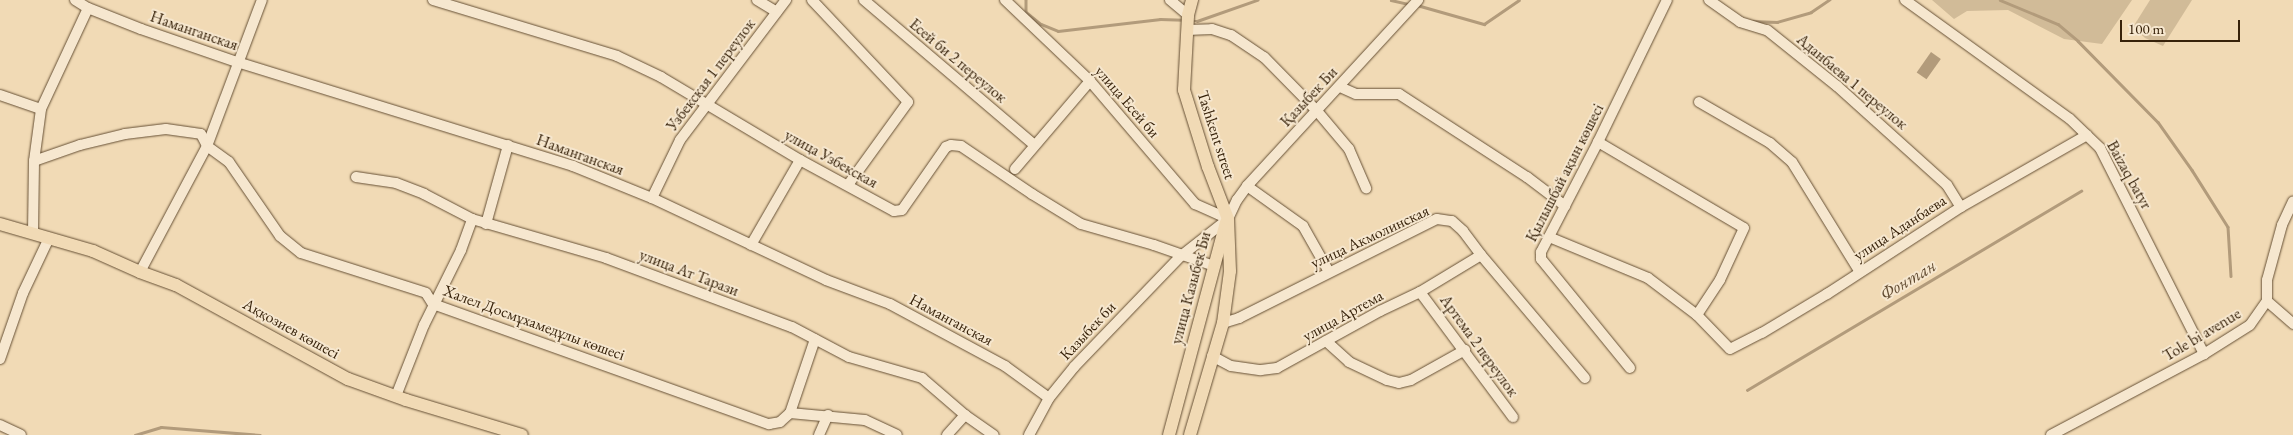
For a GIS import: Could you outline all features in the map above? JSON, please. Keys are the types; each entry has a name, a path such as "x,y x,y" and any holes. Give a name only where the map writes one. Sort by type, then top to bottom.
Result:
{"main road":[{"name":"Tashkent street","path":"1192,0 1188,15 1184,90 1208,167 1228,219"},
{"name":"улица Казыбек Би","path":"1171,435 1224,227 1228,219"},
{"name":"улица Казыбек Би","path":"1190,435 1223,322 1230,271 1228,219"},
{"name":"Аққозиев көшесі","path":"0,224 93,251 140,272 176,285 348,379 522,435"}],"street":[{"name":"Наманганская","path":"75,0 88,8 237,62 573,166 652,198 826,280 890,304 1005,366 1049,398"},
{"path":"140,272 207,146 237,62 262,0"},
{"name":"улица Узбекская","path":"433,0 617,56 661,77 800,160 894,211 902,210 946,148 950,145 961,146 1032,194 1081,224 1154,245 1180,256"},
{"path":"757,0 778,12"},
{"name":"Узбекская 1 переулок","path":"652,198 680,140 786,0"},
{"path":"812,0 908,102 848,186"},
{"name":"Есей би 2 переулок","path":"864,0 1033,144"},
{"name":"улица Есей би","path":"1005,0 1090,81 1195,204 1228,219"},
{"path":"1170,0 1188,15"},
{"name":"Қазыбек Би","path":"1228,219 1237,200 1247,186 1340,88 1418,0"},
{"name":"Қылышбай ақын көшесі","path":"1630,368 1541,259 1541,252 1598,142 1667,0"},
{"name":"Аданбаева 1 переулок","path":"1709,0 1740,22 1767,30 1829,80 1947,185 1961,207"},
{"name":"Baizaq batyr","path":"1905,0 2070,119 2087,135 2106,158 2204,354"},
{"path":"33,234 34,161 41,109 88,8"},
{"path":"1187,30 1212,28 1231,36 1264,57 1317,111 1349,148 1366,188"},
{"path":"1015,168 1033,144 1090,81"},
{"path":"1340,88 1356,94 1399,94 1527,177 1565,206"},
{"path":"0,95 41,109"},
{"path":"1699,102 1770,143 1792,162 1860,272"},
{"name":"Халел Досмұхамедұлы көшесі","path":"34,161 80,145 125,134 166,129 200,134 207,146 229,162 280,236 301,253 426,293 434,304 768,424 780,422 790,412"},
{"name":"улица Аданбаева","path":"1696,315 1730,349 1762,333 1961,207 2087,135"},
{"path":"1549,237 1648,278 1696,315 1720,280 1744,228 1598,142"},
{"path":"486,224 508,145"},
{"path":"751,245 800,160"},
{"name":"улица Ат Тарази","path":"356,177 396,183 424,194 472,219 606,258 792,328 849,358 922,378 965,415 994,435"},
{"path":"1247,186 1303,226 1328,272"},
{"path":"2293,202 2282,225 2267,280 2268,301 2293,324"},
{"path":"396,396 434,304 461,250 472,219"},
{"name":"Казыбек би","path":"1029,435 1049,398 1074,367 1180,256 1228,219"},
{"name":"улица Акмолинская","path":"1223,322 1239,318 1328,272 1437,220 1452,221 1463,231 1585,378"},
{"path":"0,359 24,293 49,238"},
{"name":"улица Артема","path":"1212,356 1231,366 1261,370 1277,368 1380,311 1420,292 1481,255"},
{"path":"1180,256 1214,266"},
{"name":"Артема 2 переулок","path":"1420,292 1513,417"},
{"name":"Tole bi avenue","path":"2051,435 2204,354 2250,325 2268,301"},
{"path":"815,339 790,412 865,420 897,435"},
{"path":"1326,341 1349,362 1387,380 1399,383 1411,380 1465,350"},
{"path":"819,435 828,415"},
{"path":"947,435 965,415"},
{"path":"0,425 21,435"}],"shaded area":[{"path":"1932,0 2132,0 2102,44 2064,39 2008,10 1967,11 1954,19"},
{"path":"2150,0 2192,0 2163,46 2145,38 2133,27"},
{"path":"1931,52 1941,59 1926,79 1917,72"}],"waterway":[{"path":"1026,0 1026,12 1041,24 1058,31 1160,19 1183,20"},
{"path":"1191,21 1197,21 1257,0"},
{"path":"1391,0 1409,4"},
{"path":"1417,5 1484,24 1519,0"},
{"path":"1751,21 1777,22 1811,12 1829,0"},
{"path":"2000,0 2058,24 2078,41 2158,122 2192,170 2228,227 2231,276"},
{"name":"Фонтан","path":"1747,390 2081,191"},
{"path":"135,435 161,427 260,435"}]}
